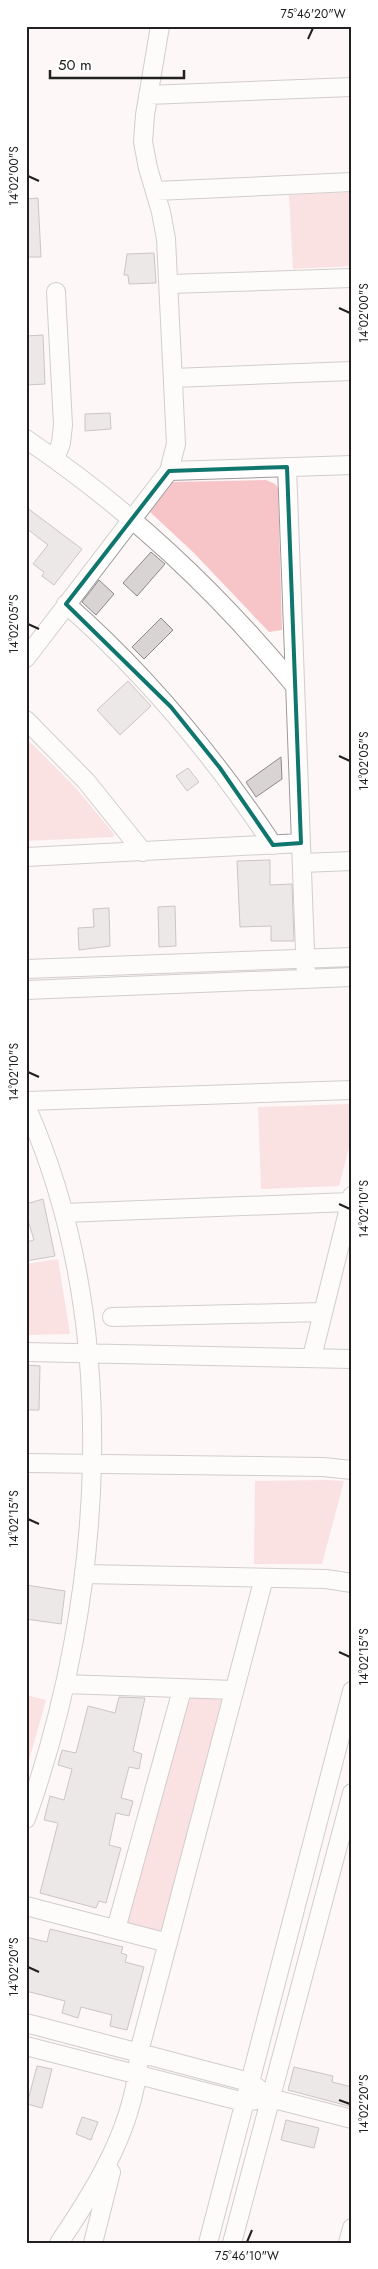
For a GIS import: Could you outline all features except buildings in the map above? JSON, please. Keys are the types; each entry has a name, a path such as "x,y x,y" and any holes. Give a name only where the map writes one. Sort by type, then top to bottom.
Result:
{"street":[{"path":"26,658 169,471 176,444 169,284 164,225 148,168 143,142 148,95 160,26"},
{"path":"148,95 352,87"},
{"path":"156,191 352,182"},
{"path":"169,284 352,278"},
{"path":"55,459 61,443 63,425 56,292"},
{"path":"173,378 352,371"},
{"path":"26,439 132,518 214,594 246,628 295,686"},
{"path":"169,471 352,465"},
{"path":"287,467 306,978"},
{"path":"66,604 116,649 171,707 220,768 273,844"},
{"path":"26,720 86,780 143,852"},
{"path":"26,857 302,843"},
{"path":"302,863 352,861"},
{"path":"26,969 352,957"},
{"path":"26,990 352,977"},
{"path":"26,1101 352,1090"},
{"path":"26,1106 48,1160 64,1213 77,1268 87,1354 92,1464 84,1574 65,1684 44,1764 26,1819"},
{"path":"64,1213 351,1199 312,1357"},
{"path":"112,1317 323,1312"},
{"path":"26,1352 352,1359"},
{"path":"26,1463 323,1467 352,1470"},
{"path":"84,1574 326,1579 352,1584"},
{"path":"93,2243 117,2144 138,2074 139,2052 264,1578"},
{"path":"65,1684 182,1690 234,1690"},
{"path":"116,1930 182,1690"},
{"path":"208,2243 352,1691"},
{"path":"232,2243 352,1793"},
{"path":"26,1906 168,1943"},
{"path":"26,2023 250,2082 270,2098"},
{"path":"26,2046 244,2102 270,2098 352,2119"},
{"path":"59,2243 92,2192 117,2144"},
{"path":"348,2243 352,2228"}],"highlighted area":[{"path":"287,467 301,843 273,845 220,768 171,707 66,604 169,471"}],"shaded area":[{"path":"352,192 352,266 293,269 289,195"},
{"path":"266,480 275,484 278,488 282,630 269,632 194,553 150,512 173,482"},
{"path":"26,738 75,787 114,834 113,837 26,841"},
{"path":"352,1104 352,1136 339,1186 261,1189 258,1107"},
{"path":"58,1259 70,1334 26,1335 26,1264"},
{"path":"255,1481 344,1481 322,1564 254,1564"},
{"path":"26,1695 46,1700 26,1771"},
{"path":"187,1696 226,1697 162,1934 123,1924"}]}
